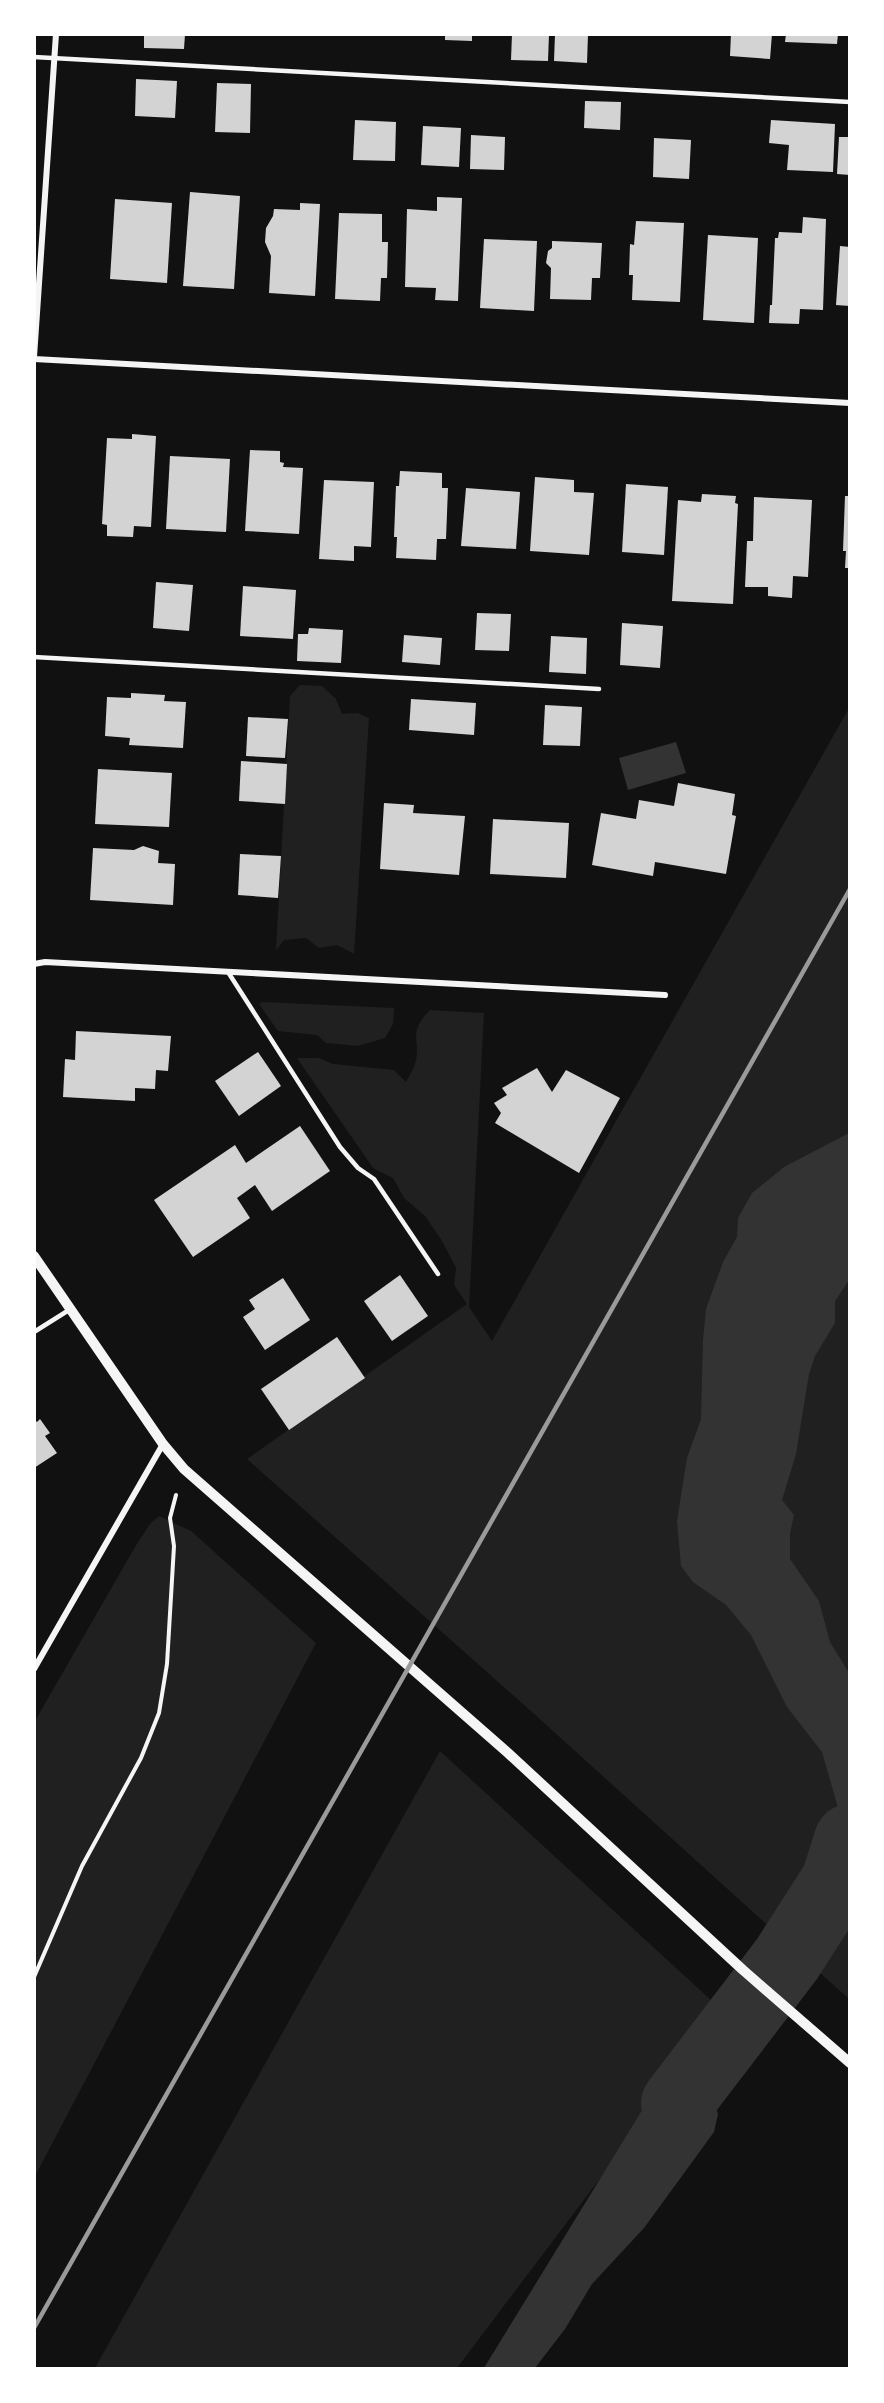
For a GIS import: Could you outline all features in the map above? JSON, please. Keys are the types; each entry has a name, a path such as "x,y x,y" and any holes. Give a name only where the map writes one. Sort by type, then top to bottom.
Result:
{"street":[{"path":"56,34 34,358 849,403"},
{"path":"34,964 45,962 664,995"},
{"path":"34,1256 163,1444 184,1469 508,1754 743,1970 849,2063"},
{"path":"34,1669 163,1444"}],"lane":[{"path":"34,57 849,102"},
{"path":"34,657 599,689"},
{"path":"228,972 340,1147 358,1168 374,1179 438,1274"},
{"path":"34,1332 69,1310"}],"path":[{"path":"34,1977 82,1866 141,1758 159,1713 167,1664 172,1600 174,1546 170,1518 184,1469"}],"shaded area":[{"path":"300,685 322,686 336,699 342,714 358,713 369,718 354,954 337,945 319,948 306,938 284,940 276,950 290,696"},
{"path":"849,708 849,1999 532,1712 247,1459 467,1304 454,1285 456,1268 442,1241 425,1216 404,1198 393,1178 373,1168 297,1058 319,1058 333,1064 394,1070 406,1082 417,1056 416,1037 419,1025 430,1010 484,1013 469,1307 492,1341"},
{"path":"676,742 686,773 628,790 619,758"},
{"path":"263,1002 394,1008 393,1024 385,1038 358,1046 326,1043 317,1035 278,1031 259,1004"},
{"path":"849,1133 849,1280 835,1301 835,1323 815,1356 809,1374 796,1454 782,1500 794,1515 790,1533 790,1559 819,1601 830,1642 849,1673 849,1922 817,1970 775,1933 813,1873 836,1823 837,1804 822,1752 787,1707 751,1635 726,1605 693,1582 681,1566 677,1521 687,1458 701,1419 706,1309 723,1262 737,1237 738,1218 752,1193 784,1167"},
{"path":"159,1516 191,1531 316,1643 35,2176 35,1721 135,1547 150,1524"},
{"path":"440,1751 725,2013 457,2368 95,2368"},
{"path":"714,2003 764,2046 745,2072 714,2103 718,2114 714,2132 644,2228 592,2284 565,2329 535,2368 484,2368 660,2081"}],"building":[{"path":"144,34 185,34 184,49 144,48"},
{"path":"445,34 472,34 472,41 445,40"},
{"path":"512,34 549,34 548,61 511,60"},
{"path":"555,34 588,34 587,63 554,61"},
{"path":"731,34 772,34 770,59 730,56"},
{"path":"786,34 838,34 837,44 785,42"},
{"path":"136,79 177,81 175,118 135,116"},
{"path":"217,83 251,84 250,133 215,132"},
{"path":"585,101 621,102 620,130 584,128"},
{"path":"355,120 396,122 395,161 353,160"},
{"path":"771,120 835,124 833,172 787,170 789,145 769,143"},
{"path":"423,126 461,128 459,167 421,165"},
{"path":"471,135 505,137 504,170 470,169"},
{"path":"839,137 850,137 850,175 837,174"},
{"path":"654,138 691,140 689,179 653,177"},
{"path":"190,192 240,196 234,289 183,286"},
{"path":"437,197 462,198 458,301 435,300 436,288 405,287 407,209 437,211"},
{"path":"115,199 172,203 167,283 110,279"},
{"path":"300,203 320,204 315,296 269,293 271,256 265,242 266,228 274,209 300,210"},
{"path":"339,213 382,214 382,242 388,242 387,278 381,278 380,301 335,299"},
{"path":"803,217 826,219 823,310 800,309 799,324 769,323 775,238 778,238 779,232 802,233"},
{"path":"636,221 684,223 680,302 632,300 633,275 629,275 630,244 634,245"},
{"path":"708,235 758,238 754,323 703,320"},
{"path":"484,239 537,241 534,311 480,308"},
{"path":"552,241 602,243 600,278 592,278 591,300 550,299 551,268 546,263 548,251 552,248"},
{"path":"840,246 850,247 850,306 836,305"},
{"path":"132,434 156,436 151,527 134,526 133,537 107,536 107,525 102,524 107,438 132,439"},
{"path":"250,450 280,451 280,462 284,463 283,467 303,468 299,534 245,531"},
{"path":"170,456 230,459 226,532 166,529"},
{"path":"400,471 442,473 442,488 448,488 446,539 437,539 436,560 396,558 397,537 394,537 396,486 399,486"},
{"path":"535,477 574,480 574,492 594,493 589,555 530,551"},
{"path":"324,480 374,482 371,547 354,546 354,561 319,559"},
{"path":"626,484 668,487 664,555 622,552"},
{"path":"466,488 520,492 516,549 461,546"},
{"path":"702,494 736,496 735,503 738,504 733,604 672,601 678,500 701,502"},
{"path":"845,496 850,496 850,568 845,568 846,551 843,551"},
{"path":"754,497 812,500 808,577 793,576 792,598 768,596 768,587 745,587 747,541 753,541"},
{"path":"156,582 193,585 189,631 153,628"},
{"path":"243,586 296,590 293,639 240,636"},
{"path":"477,613 511,614 509,651 475,650"},
{"path":"622,623 663,626 660,668 620,665"},
{"path":"309,628 343,630 341,663 297,661 298,634 308,634"},
{"path":"404,635 442,638 440,665 402,662"},
{"path":"551,636 587,638 586,674 549,672"},
{"path":"131,693 165,695 164,701 186,702 183,748 129,745 130,738 105,736 107,697 131,698"},
{"path":"411,699 476,703 474,735 409,730"},
{"path":"545,705 582,707 580,746 543,745"},
{"path":"248,717 288,719 285,758 246,756"},
{"path":"241,761 287,764 285,804 239,801"},
{"path":"98,769 172,773 169,827 95,824"},
{"path":"678,783 735,794 732,815 736,816 726,874 655,862 653,876 592,865 601,813 636,819 639,800 674,806"},
{"path":"384,803 414,805 413,813 465,816 459,875 380,869"},
{"path":"493,819 569,823 566,878 490,874"},
{"path":"143,846 159,851 158,863 175,864 173,905 90,900 93,848 134,850"},
{"path":"240,854 281,856 278,898 238,895"},
{"path":"76,1031 171,1036 168,1071 156,1070 155,1089 135,1088 135,1101 63,1097 65,1059 75,1060"},
{"path":"258,1052 281,1086 239,1116 215,1081"},
{"path":"537,1068 552,1092 566,1070 620,1098 579,1173 495,1123 501,1113 494,1103 507,1095 502,1088"},
{"path":"300,1126 330,1171 272,1211 255,1185 237,1198 250,1218 193,1257 154,1200 235,1145 246,1163"},
{"path":"400,1275 428,1316 392,1341 364,1301"},
{"path":"283,1278 310,1320 265,1350 243,1317 255,1309 249,1300"},
{"path":"337,1337 365,1378 289,1430 261,1389"},
{"path":"34,1419 37,1422 40,1419 50,1433 45,1436 57,1453 34,1468"}],"waterway":[{"path":"677,2103 787,1959 837,1881 850,1840"}],"railway":[{"path":"34,2328 850,889"}]}
